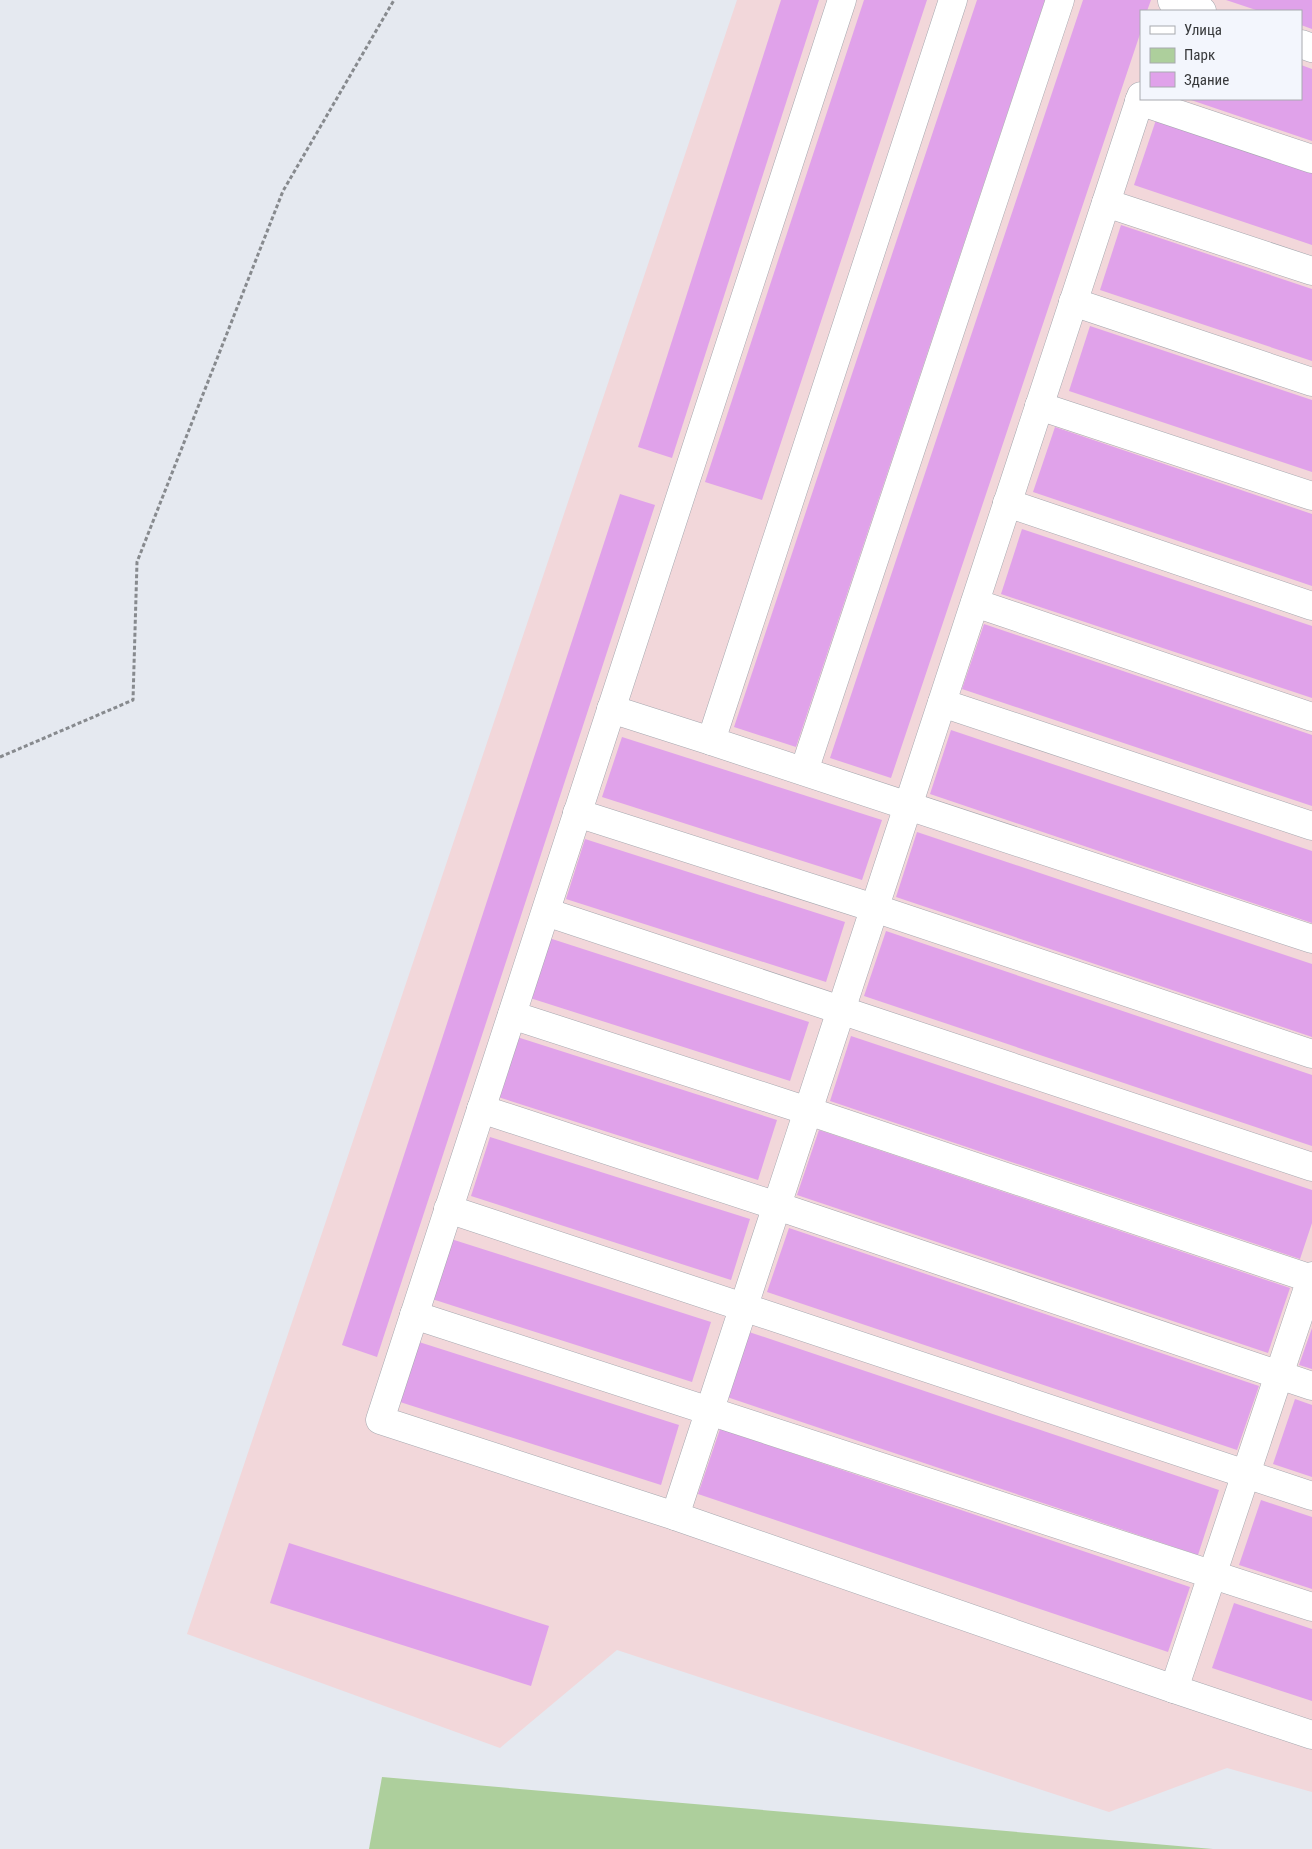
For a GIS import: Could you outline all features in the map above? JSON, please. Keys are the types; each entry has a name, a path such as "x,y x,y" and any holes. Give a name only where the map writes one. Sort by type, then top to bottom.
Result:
{"lane":[{"path":"842,0 380,1420 675,1516 1312,1735"},
{"path":"711,741 954,0"},
{"path":"804,771 1060,0"},
{"path":"1171,4 1198,10"},
{"path":"675,1516 1140,98"},
{"path":"1146,100 1312,158"},
{"path":"1106,203 1312,271"},
{"path":"1073,302 1312,382"},
{"path":"1039,406 1312,496"},
{"path":"1007,503 1312,606"},
{"path":"975,603 1312,718"},
{"path":"942,703 1312,826"},
{"path":"611,709 1312,939"},
{"path":"577,813 874,908 1312,1054"},
{"path":"546,912 1312,1167"},
{"path":"512,1015 1312,1278 1174,1689"},
{"path":"481,1109 1312,1386"},
{"path":"448,1209 1312,1496"},
{"path":"414,1314 1312,1607"}],"path":[{"path":"0,757 133,700 137,562 283,191 394,0"}],"shaded area":[{"path":"737,0 1312,0 1312,1792 1227,1768 1109,1812 617,1650 500,1748 187,1634"}],"green space":[{"path":"382,1777 1213,1849 369,1849"}],"building":[{"path":"781,0 819,0 672,458 638,447"},
{"path":"864,0 927,0 762,500 705,482"},
{"path":"977,0 1045,0 796,747 734,727"},
{"path":"1083,0 1151,0 1147,10 1140,10 1140,34 891,778 830,758"},
{"path":"1226,0 1312,0 1312,29 1302,25 1302,10 1256,10"},
{"path":"1302,65 1312,69 1312,141 1191,100 1302,100"},
{"path":"1156,120 1312,173 1312,245 1134,185"},
{"path":"1121,225 1312,289 1312,361 1100,290"},
{"path":"1090,326 1312,400 1312,472 1069,391"},
{"path":"1055,427 1312,514 1312,586 1033,492"},
{"path":"620,494 655,505 377,1357 342,1345"},
{"path":"1022,529 1312,626 1312,698 1001,594"},
{"path":"984,624 1312,735 1312,806 962,689"},
{"path":"951,730 1312,851 1312,923 930,794"},
{"path":"622,737 882,820 862,880 602,797"},
{"path":"917,832 1312,964 1312,1037 896,897"},
{"path":"585,839 845,922 826,982 566,899"},
{"path":"886,931 1312,1075 1312,1146 864,996"},
{"path":"549,938 809,1022 790,1081 530,998"},
{"path":"851,1036 1312,1190 1312,1223 1300,1259 830,1101"},
{"path":"517,1037 777,1120 758,1180 498,1097"},
{"path":"819,1130 1290,1288 1268,1353 797,1195"},
{"path":"490,1137 750,1219 731,1280 471,1196"},
{"path":"789,1228 1259,1386 1237,1450 767,1292"},
{"path":"451,1239 711,1322 692,1382 432,1299"},
{"path":"1312,1328 1312,1369 1299,1365"},
{"path":"749,1332 1219,1490 1198,1555 727,1397"},
{"path":"419,1342 679,1425 661,1485 400,1402"},
{"path":"1295,1399 1312,1405 1312,1477 1273,1464"},
{"path":"720,1429 1190,1587 1168,1652 698,1494"},
{"path":"1261,1500 1312,1517 1312,1589 1239,1565"},
{"path":"289,1543 549,1626 531,1686 270,1603"},
{"path":"1234,1603 1312,1629 1312,1701 1212,1668"}]}
